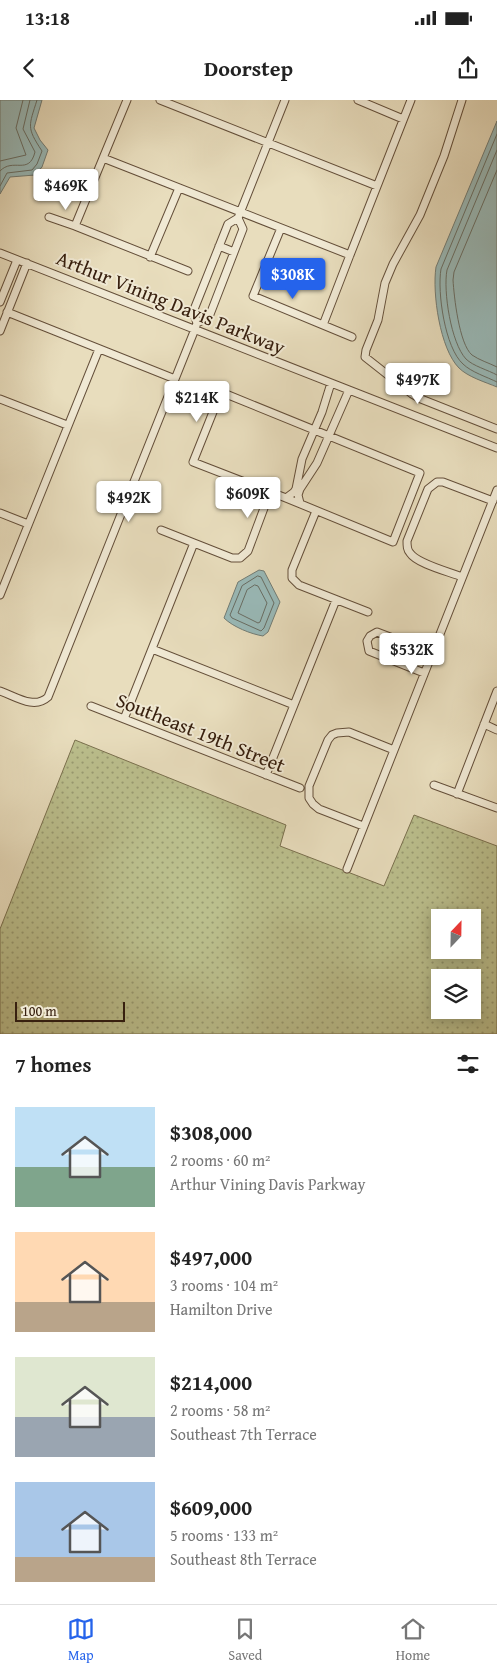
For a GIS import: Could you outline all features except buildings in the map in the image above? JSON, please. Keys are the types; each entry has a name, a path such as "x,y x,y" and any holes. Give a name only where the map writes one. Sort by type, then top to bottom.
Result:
{"street":[{"path":"75,226 127,100"},
{"path":"160,100 377,186"},
{"path":"196,326 193,312 228,224 240,215 284,100"},
{"path":"358,100 403,118"},
{"path":"323,324 411,100"},
{"path":"462,100 444,156 420,215 385,284 378,320 366,350 365,358 421,399 497,429"},
{"path":"103,158 240,215 281,228 350,255"},
{"path":"150,256 179,188"},
{"path":"0,691 33,704 42,702 48,697 196,326 209,317 243,229 240,215"},
{"path":"49,217 188,271"},
{"path":"281,228 253,296 352,336"},
{"path":"219,246 234,252"},
{"name":"Arthur Vining Davis Parkway","path":"0,253 196,326 349,390 497,448"},
{"path":"0,302 17,260"},
{"path":"0,331 27,263"},
{"path":"7,312 175,379"},
{"path":"0,595 98,349"},
{"path":"286,498 295,491 300,466 322,412 331,382"},
{"path":"300,503 299,492 312,472 349,390"},
{"path":"221,392 314,430 420,473 393,542 300,503 193,462 221,392"},
{"path":"0,398 68,425"},
{"path":"300,466 303,472 312,472"},
{"path":"462,577 418,560 411,555 407,548 407,542 428,489 437,482 443,482 493,501"},
{"path":"346,868 497,490"},
{"path":"161,530 233,559 240,558 248,551 270,492"},
{"path":"316,511 292,570 292,578 299,585 368,612"},
{"path":"0,513 28,524"},
{"path":"124,719 194,543"},
{"path":"266,775 336,600"},
{"path":"424,673 370,651 367,641 370,636 378,632 432,653"},
{"path":"152,649 294,705"},
{"path":"457,794 497,691"},
{"name":"Southeast 19th Street","path":"91,706 300,788"},
{"path":"484,724 497,730"},
{"path":"363,826 319,809 310,798 309,786 328,740 337,733 349,732 394,750"},
{"path":"434,784 497,808"}],"green space":[{"path":"75,740 286,825 280,846 384,886 414,815 497,846 497,1034 0,1034 0,929"}],"water":[{"path":"0,100 42,100 34,128 48,150 42,167 35,175 10,177 0,194"},
{"path":"497,121 497,387 467,374 452,359 442,335 435,291 435,278 436,267"},
{"path":"259,570 264,571 280,602 268,632 263,636 242,630 224,618 238,582"}]}
